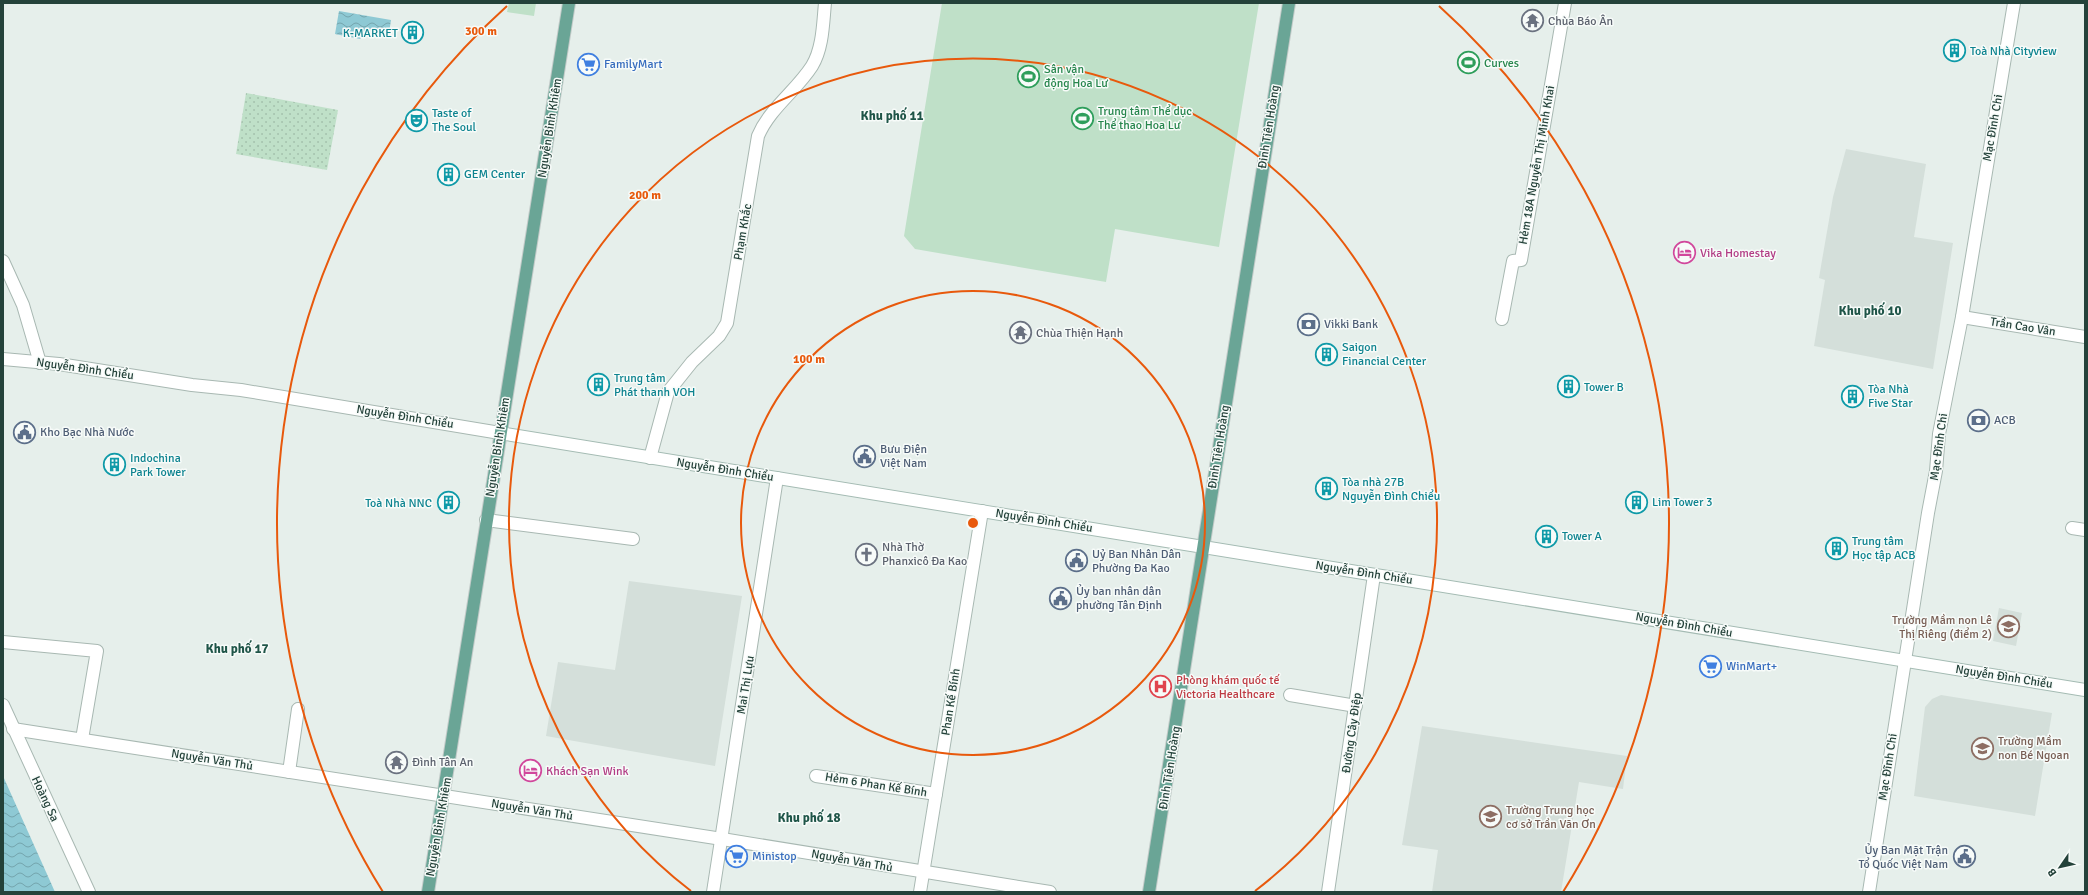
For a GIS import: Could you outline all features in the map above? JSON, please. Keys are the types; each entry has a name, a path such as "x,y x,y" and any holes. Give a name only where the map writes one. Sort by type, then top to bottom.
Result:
{"main road":[{"name":"Nguyễn Bỉnh Khiêm","path":"428,892 569,3"},
{"name":"Đinh Tiên Hoàng","path":"1149,892 1289,3"}],"street":[{"name":"Phạm Khắc","path":"650,458 668,392 692,362 719,336 727,323 758,136 770,115 813,64 819,43 826,3"},
{"name":"Hẻm 18A Nguyễn Thị Minh Khai","path":"1502,319 1513,260 1521,260 1565,3"},
{"name":"Mạc Đĩnh Chi","path":"1869,892 1904,661 1936,471 1939,434 1962,317 2014,3"},
{"path":"3,261 23,305 40,363"},
{"name":"Trần Cao Vân","path":"1962,317 2085,337"},
{"name":"Nguyễn Đình Chiểu","path":"3,359 59,364 192,385 241,390 650,458 2085,690"},
{"name":"Mai Thị Lựu","path":"713,892 777,478"},
{"name":"Phan Kế Bính","path":"920,892 982,511"},
{"path":"486,520 633,539"},
{"path":"2072,528 2085,530"},
{"name":"Đường Cây Điệp","path":"1328,892 1374,575"},
{"path":"3,642 97,651 82,739"},
{"path":"1290,695 1356,706"},
{"name":"Hoàng Sa","path":"3,705 89,892"},
{"path":"289,772 298,709"},
{"name":"Nguyễn Văn Thủ","path":"13,729 722,839 923,873 1050,892"},
{"name":"Hẻm 6 Phan Kế Bính","path":"816,776 936,794"}],"shaded area":[{"path":"1846,149 1926,164 1914,237 1953,243 1933,369 1814,346 1825,280 1819,278 1833,197"},
{"path":"629,581 742,596 715,766 546,736 558,662 615,670"},
{"name":"Trường Mầm non Lê Thị Riêng (điểm 2)","path":"1999,608 2022,613 2016,646 1993,641"},
{"name":"Trường Mầm non Bé Ngoan","path":"1941,695 2052,713 2035,816 1914,796 1925,707 1932,699"},
{"name":"Trường Trung học cơ sở Trần Văn Ơn","path":"1422,726 1627,756 1623,789 1579,782 1561,892 1432,892 1438,850 1402,845"}],"green space":[{"path":"509,3 536,3 534,16 507,12"},
{"name":"Trung tâm Thể dục Thể thao Hoa Lư","path":"942,3 1259,3 1219,247 1115,229 1106,282 915,249 904,236"},
{"path":"246,93 338,110 327,170 236,154"}],"water":[{"path":"339,11 391,20 389,33 370,29 360,39 335,34"},
{"path":"3,776 55,892 3,892"}],"place":[{"name":"Chùa Báo Ân","path":"1532,21"},
{"name":"K-MARKET","path":"413,33"},
{"name":"Toà Nhà Cityview","path":"1954,51"},
{"name":"Curves","path":"1468,63"},
{"name":"FamilyMart","path":"588,64"},
{"name":"Sân vận động Hoa Lư","path":"1028,76"},
{"name":"Trung tâm Thể dục Thể thao Hoa Lư","path":"1082,118"},
{"name":"Taste of The Soul","path":"417,120"},
{"name":"GEM Center","path":"449,174"},
{"name":"Vika Homestay","path":"1684,253"},
{"name":"Vikki Bank","path":"1309,324"},
{"name":"Chùa Thiện Hạnh","path":"1021,333"},
{"name":"Saigon Financial Center","path":"1326,354"},
{"name":"Trung tâm Phát thanh VOH","path":"599,385"},
{"name":"Tower B","path":"1569,387"},
{"name":"Tòa Nhà Five Star","path":"1853,396"},
{"name":"ACB","path":"1978,420"},
{"name":"Kho Bạc Nhà Nước","path":"25,432"},
{"name":"Bưu Điện Việt Nam","path":"865,456"},
{"name":"Indochina Park Tower","path":"115,465"},
{"name":"Tòa nhà 27B Nguyễn Đình Chiểu","path":"1326,489"},
{"name":"Lim Tower 3","path":"1637,502"},
{"name":"Toà Nhà NNC","path":"448,503"},
{"name":"Tower A","path":"1546,536"},
{"name":"Trung tâm Học tập ACB","path":"1836,548"},
{"name":"Nhà Thờ Phanxicô Đa Kao","path":"867,554"},
{"name":"Uỷ Ban Nhân Dân Phường Đa Kao","path":"1077,561"},
{"name":"Ủy ban nhân dân phường Tân Định","path":"1060,598"},
{"name":"Trường Mầm non Lê Thị Riêng (điểm 2)","path":"2008,627"},
{"name":"WinMart+","path":"1711,666"},
{"name":"Phòng khám quốc tế Victoria Healthcare","path":"1160,687"},
{"name":"Trường Mầm non Bé Ngoan","path":"1983,748"},
{"name":"Đình Tân An","path":"397,762"},
{"name":"Khách Sạn Wink","path":"530,771"},
{"name":"Trường Trung học cơ sở Trần Văn Ơn","path":"1490,817"},
{"name":"Ministop","path":"736,856"},
{"name":"Ủy Ban Mặt Trận Tổ Quốc Việt Nam","path":"1964,857"}],"district":[{"name":"Khu phố 11","path":"892,116"},
{"name":"Khu phố 10","path":"1870,311"},
{"name":"Khu phố 17","path":"237,649"},
{"name":"Khu phố 18","path":"809,818"}]}
